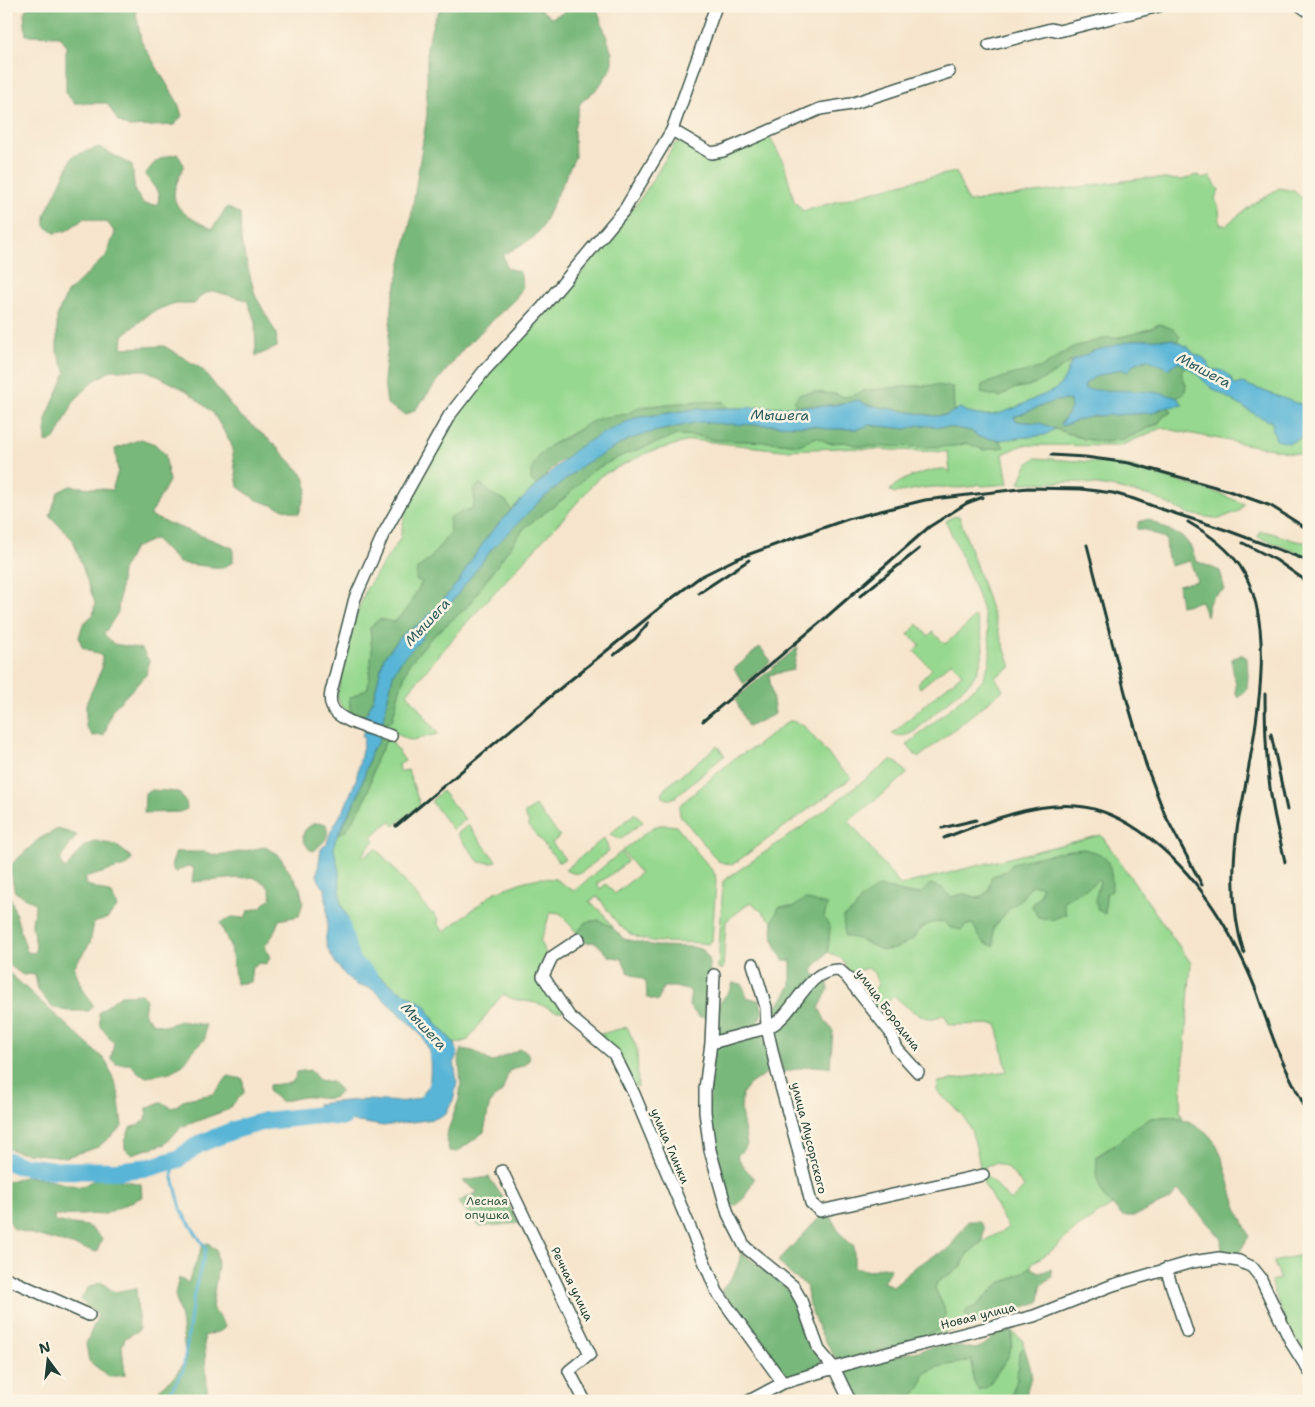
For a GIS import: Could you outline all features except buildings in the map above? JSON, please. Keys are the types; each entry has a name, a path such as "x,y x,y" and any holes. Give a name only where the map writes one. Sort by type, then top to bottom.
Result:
{"street":[{"path":"391,736 340,717 332,709 330,701 355,598 383,535 449,416 484,371 542,308 625,209 672,130 716,6"},
{"path":"988,45 1052,29 1060,31 1159,6"},
{"path":"1301,6 1309,12"},
{"path":"672,130 711,153 723,151 820,110 851,104 949,72"},
{"name":"улица Глинки","path":"579,939 552,957 543,976 569,1016 614,1054 634,1094 716,1292 783,1384"},
{"name":"улица Мусоргского","path":"753,964 766,1007 767,1028 777,1072 811,1203 820,1211 984,1175"},
{"name":"улица Бородина","path":"767,1028 782,1018 810,983 821,974 830,970 839,970 846,976 891,1033 897,1049 918,1072"},
{"path":"714,975 711,1043 705,1089 705,1112 710,1150 728,1214 745,1247 793,1286 801,1300 819,1350 834,1368 850,1401"},
{"path":"711,1043 767,1028"},
{"name":"Речная улица","path":"502,1171 590,1354 569,1371 585,1401"},
{"name":"Новая улица","path":"749,1401 783,1384 834,1368 901,1349 1034,1316 1113,1285 1192,1262 1215,1259 1238,1261 1252,1267 1267,1288 1292,1344 1309,1371"},
{"path":"1166,1269 1187,1332"},
{"path":"6,1278 88,1315"}],"green space":[{"path":"28,6 135,6 141,41 178,103 182,116 174,125 129,127 118,121 107,103 74,103 66,93 66,46 60,36 26,35 24,13"},
{"path":"442,6 537,6 551,18 563,13 570,6 596,6 612,53 612,67 598,88 580,103 574,129 575,157 541,229 533,238 503,255 507,268 520,272 523,286 517,297 463,349 415,410 405,415 387,404 384,380 393,298 410,224 427,115 427,45 434,20"},
{"path":"770,138 784,163 794,201 803,211 911,181 956,172 968,202 1146,178 1182,180 1197,175 1205,179 1210,176 1219,190 1215,198 1219,209 1220,225 1226,225 1252,205 1279,188 1294,191 1309,204 1309,405 1296,403 1242,383 1235,385 1212,371 1204,358 1194,354 1189,348 1177,342 1180,336 1159,324 1139,333 1074,347 1045,366 1004,377 1000,397 1012,389 1033,385 1071,361 1064,380 1055,389 999,414 979,415 960,408 954,411 953,387 914,386 863,391 845,397 814,392 794,402 797,406 729,408 723,402 699,401 639,407 627,414 600,418 549,446 531,480 536,485 511,510 506,501 493,495 481,484 472,509 462,511 450,533 430,559 417,569 422,582 406,611 394,622 370,627 372,652 368,688 349,699 351,713 342,708 337,696 353,625 366,589 400,539 406,509 453,420 484,379 550,309 600,251 643,195 675,144 683,140 716,157"},
{"path":"99,147 132,165 135,192 144,204 158,205 159,193 145,175 158,160 178,154 184,166 175,188 174,196 180,209 192,219 212,229 227,207 240,214 241,241 255,295 276,333 277,347 256,356 255,321 247,300 213,291 203,294 194,304 172,304 152,312 123,335 122,348 164,346 202,369 238,414 273,443 304,476 307,489 299,514 257,500 238,487 231,443 213,413 187,391 146,370 112,370 92,382 74,401 56,438 46,443 46,419 66,372 57,352 57,316 67,293 106,256 115,233 108,223 85,218 66,231 55,233 45,226 45,215 73,156"},
{"path":"1159,324 1173,329 1180,336 1177,342 1172,339 1135,340 1071,361 1033,385 1012,389 1000,397 981,393 982,385 1043,367 1073,347 1107,338 1121,337 1150,329"},
{"path":"1147,359 1178,361 1185,366 1181,373 1186,385 1184,394 1177,398 1151,392 1084,389 1086,383 1095,377"},
{"path":"1185,366 1195,372 1210,387 1258,416 1272,422 1273,431 1288,443 1309,437 1309,456 1161,428 1120,446 1023,445 1003,454 1008,484 982,486 979,484 961,488 931,487 895,493 890,491 905,479 937,469 944,469 950,472 948,452 840,448 783,450 692,440 649,452 600,476 468,621 407,693 438,734 413,740 406,739 382,726 392,720 409,664 431,638 467,607 524,528 566,497 592,471 623,455 677,435 698,436 714,440 799,445 817,437 829,443 845,442 859,446 957,446 967,443 984,450 1003,447 999,440 1045,435 1055,429 1084,439 1105,442 1125,439 1158,424 1164,416 1172,412 1168,407 1183,405 1177,398 1184,393 1186,385 1181,373"},
{"path":"936,385 953,387 954,411 947,415 934,416 867,405 858,400 813,406 797,406 794,402 799,394 814,392 845,397 863,391"},
{"path":"1070,400 1071,409 1060,424 1062,426 1095,416 1152,413 1168,407 1172,412 1164,416 1158,423 1125,439 1105,442 1084,439 1040,423 1016,421 1014,417 1054,401"},
{"path":"699,401 723,402 729,408 696,409 635,418 559,462 536,485 531,480 531,470 539,456 549,446 585,425 600,418 627,414 639,407"},
{"path":"699,421 724,424 814,426 827,429 858,429 870,425 907,429 918,425 955,428 971,431 979,437 999,440 1004,447 984,450 967,443 957,446 934,447 859,446 845,442 829,443 816,437 799,445 714,440 698,436 677,435 623,455 592,471 566,497 524,528 467,607 431,638 409,664 392,721 382,726 393,674 402,659 420,641 427,628 442,615 491,550 540,501 583,465 628,440"},
{"path":"141,439 155,444 165,454 169,481 150,516 233,548 233,562 222,568 179,563 155,539 134,548 122,571 118,612 104,634 114,644 142,649 149,661 146,675 112,710 104,735 93,736 86,727 86,704 102,668 102,656 82,647 79,637 83,624 93,615 95,603 73,540 50,516 58,492 70,486 112,490 118,471 115,449"},
{"path":"1035,458 1121,464 1218,493 1244,504 1239,511 1219,519 1189,514 1151,496 1111,487 1077,482 1019,483 1027,465"},
{"path":"480,484 493,495 506,501 511,510 491,532 459,581 435,609 419,624 404,633 384,657 373,700 367,713 360,718 351,713 349,699 368,688 372,652 370,628 379,619 394,622 406,611 422,582 416,580 417,569 430,559 450,533 449,518 462,511 472,509 475,501 473,490"},
{"path":"959,516 1011,667 995,677 1003,690 918,758 907,745 981,682 987,670 990,657 990,641 981,606 946,521 952,517"},
{"path":"1148,519 1184,538 1191,547 1196,561 1220,571 1225,590 1216,594 1211,599 1206,616 1201,601 1181,606 1178,585 1197,581 1190,561 1170,566 1166,539 1145,530 1137,529 1139,522"},
{"path":"1260,531 1297,541 1309,542 1309,557 1258,537"},
{"path":"975,616 981,633 983,649 980,665 971,681 915,731 904,736 892,734 962,674 952,662 920,688 918,683 932,669 914,651 920,645 908,634 918,624 928,636 933,632 945,644"},
{"path":"760,647 771,661 744,684 734,669"},
{"path":"798,647 793,670 769,675 775,714 748,727 735,699"},
{"path":"1241,654 1247,658 1248,676 1247,689 1238,698 1235,692 1236,684 1232,659"},
{"path":"789,721 804,726 842,770 851,777 850,779 732,865 718,861 680,815 680,805 736,757 755,747"},
{"path":"380,736 386,739 386,741 376,759 363,804 346,831 339,833 359,793 372,749 378,743"},
{"path":"386,739 392,742 405,761 398,765 399,772 408,770 420,805 394,826 390,821 372,836 375,841 362,855 364,857 376,848 433,913 444,932 495,892 525,881 540,878 555,879 574,891 621,852 627,861 626,863 597,883 600,889 606,884 615,894 640,873 622,851 655,826 663,825 676,826 715,874 712,941 708,944 661,942 639,938 619,925 598,896 589,902 602,912 613,928 599,920 586,922 577,933 560,913 550,912 540,942 548,958 541,971 563,1011 556,1011 539,1004 516,1000 503,994 468,1040 455,1044 435,1022 425,1005 399,990 360,963 351,962 346,956 346,925 341,904 334,849 335,840 339,833 346,830 363,804 376,759"},
{"path":"717,746 725,755 675,797 668,799 662,796 664,789"},
{"path":"890,761 893,761 907,773 906,775 849,821 900,885 1101,835 1191,963 1180,1111 1183,1119 1172,1116 1152,1118 1133,1128 1121,1140 1097,1156 1104,1198 1112,1205 1078,1227 1050,1252 1032,1263 1031,1267 1000,1283 975,1307 969,1320 977,1323 915,1341 938,1331 944,1307 935,1289 937,1282 961,1267 968,1253 982,1242 1008,1228 981,1178 987,1176 1011,1201 1024,1187 1008,1168 996,1163 985,1166 985,1175 981,1173 976,1145 971,1131 965,1119 937,1091 938,1082 1007,1071 997,1024 950,1025 944,1014 934,1018 927,1018 912,1010 894,996 887,1003 874,1007 868,999 878,984 874,973 868,968 847,973 844,962 839,957 828,952 830,927 794,907 779,907 773,922 751,902 726,921 723,969 718,969 723,881 806,824","holes":["1013,864 1112,875 1106,894 1105,914 1097,890 1100,882 1096,879 1093,885 1063,901 1051,920 1038,917 1032,906 1040,895 1042,885 1031,885 1022,898 1010,907 993,929 994,945 973,924 951,928 943,921 928,924 911,940 895,949 882,950 858,939 843,917 891,889 906,893 917,893 942,888 951,897 964,894 979,898 989,891 992,877 1006,871"]},
{"path":"152,790 178,792 186,802 187,809 180,812 144,813 145,793"},
{"path":"442,791 465,819 453,830 431,801"},
{"path":"535,806 560,836 552,843 565,859 559,862 528,825 529,823 524,814"},
{"path":"635,813 643,822 620,839 610,834"},
{"path":"315,823 326,824 327,836 324,842 314,851 309,849 304,841 303,834 307,828"},
{"path":"468,825 496,861 493,863 479,862 457,834"},
{"path":"58,829 77,835 61,858 61,865 66,869 83,847 95,841 116,845 132,858 128,865 85,878 85,884 112,894 117,907 108,918 94,923 90,943 74,967 81,986 93,1005 89,1011 67,1011 52,1007 38,990 35,974 23,975 6,963 6,891 11,899 27,952 34,953 36,946 32,928 35,903 15,892 10,871 12,864 39,839"},
{"path":"604,838 609,851 581,873 565,870"},
{"path":"265,847 278,854 300,888 303,902 299,916 279,920 273,935 265,946 270,958 266,964 259,963 252,967 250,982 236,984 231,948 220,923 232,917 245,918 248,911 261,907 271,898 270,890 266,884 253,877 192,882 194,868 187,866 175,872 171,866 176,852 205,852 218,856"},
{"path":"1084,849 1101,855 1106,859 1110,868 1112,891 1106,894 1105,914 1098,910 1095,900 1100,882 1097,879 1093,885 1063,901 1066,914 1051,920 1038,917 1032,906 1040,895 1042,886 1031,885 1022,898 1010,908 993,928 994,946 983,941 973,924 965,925 962,930 951,928 943,921 928,924 919,930 912,940 895,949 882,950 858,939 845,936 843,917 854,910 862,898 878,887 908,894 921,894 930,884 942,888 951,897 964,894 979,898 989,891 991,877 1006,871 1013,864 1069,850"},
{"path":"805,899 827,905 824,918 830,927 828,952 813,970 816,977 828,980 828,990 819,1008 833,1031 830,1067 810,1066 783,1072 775,1040 771,1012 782,1000 791,985 791,961 784,961 778,952 773,938 772,927 774,916 779,907 794,907"},
{"path":"599,920 613,928 624,939 656,946 693,947 703,950 708,958 710,970 708,1017 699,1017 689,1006 691,991 675,987 663,987 658,1001 647,998 646,981 628,972 622,959 609,956 595,942 585,943 577,933 586,922"},
{"path":"6,970 106,1061 118,1091 122,1127 98,1147 66,1157 18,1152 6,1148"},
{"path":"733,983 742,984 747,997 760,1001 763,1012 757,1023 748,1029 720,1036 715,1031 717,1013 720,1003"},
{"path":"142,994 146,1000 144,1013 152,1023 165,1026 180,1021 205,1025 205,1039 192,1052 183,1065 170,1072 147,1077 140,1074 130,1064 116,1064 111,1058 114,1043 100,1026 99,1012 121,995"},
{"path":"627,1027 637,1049 638,1087 632,1085 592,1032 601,1034"},
{"path":"762,1035 768,1050 771,1067 764,1075 750,1084 742,1094 741,1111 747,1145 737,1156 754,1179 743,1200 735,1206 731,1205 712,1142 708,1109 714,1047"},
{"path":"462,1049 473,1051 492,1062 520,1049 527,1052 530,1059 524,1065 509,1071 502,1092 490,1102 484,1132 457,1152 449,1151 446,1136 459,1099 461,1085 459,1059"},
{"path":"310,1070 319,1080 332,1082 341,1091 329,1098 304,1097 281,1102 269,1092 269,1085 290,1083 295,1079 296,1072"},
{"path":"228,1076 243,1079 244,1093 227,1110 181,1127 165,1144 131,1154 125,1149 125,1141 130,1128 146,1121 147,1108 160,1102 173,1108 186,1099 214,1094"},
{"path":"1173,1116 1189,1121 1201,1128 1210,1136 1221,1156 1235,1201 1249,1236 1239,1253 1222,1253 1221,1238 1178,1190 1171,1199 1135,1216 1122,1216 1104,1198 1096,1176 1097,1157 1121,1140 1133,1128 1152,1118"},
{"path":"27,1176 81,1187 101,1176 141,1184 142,1197 105,1214 53,1216 56,1222 88,1226 102,1238 97,1252 14,1229 6,1216 6,1182"},
{"name":"Лесная опушка","path":"489,1177 520,1223 480,1227 458,1202 478,1192 463,1181"},
{"path":"822,1215 832,1218 841,1234 854,1246 854,1267 869,1271 881,1267 891,1268 883,1282 893,1286 918,1265 948,1250 968,1221 979,1221 984,1228 982,1242 968,1253 961,1267 937,1282 935,1289 944,1307 946,1322 938,1331 915,1341 838,1362 820,1332 809,1305 806,1285 792,1276 778,1261"},
{"path":"208,1243 216,1250 218,1265 212,1307 225,1326 221,1331 204,1336 208,1401 158,1401 160,1388 173,1378 186,1360 181,1319 175,1294 179,1278 188,1283 203,1245"},
{"path":"741,1253 773,1276 789,1292 807,1325 821,1360 821,1366 785,1378 721,1290 734,1273"},
{"path":"1309,1253 1309,1358 1285,1322 1271,1281 1280,1279 1273,1262"},
{"path":"1031,1267 1040,1273 1051,1269 1052,1276 1041,1286 1039,1302 977,1323 969,1320 965,1313 968,1309 975,1307 1000,1283"},
{"path":"101,1282 114,1292 136,1288 139,1330 125,1338 122,1346 125,1375 109,1377 89,1361 86,1344 98,1315 80,1300 88,1288"},
{"path":"1012,1332 1023,1341 1024,1347 1019,1352 1017,1380 1009,1401 912,1401 920,1388 925,1373 938,1367 972,1358 973,1381 978,1390 987,1387 1008,1357 1012,1345"},
{"path":"1012,1332 1012,1345 1008,1357 987,1387 978,1390 973,1380 972,1358 969,1361 938,1367 925,1373 920,1388 912,1401 856,1401 844,1373 850,1368 938,1346 958,1346 976,1349 987,1343 998,1333"},
{"path":"1024,1347 1031,1373 1027,1391 1028,1401 1009,1401 1017,1380 1019,1352"}],"water":[{"path":"1172,339 1189,348 1194,354 1204,358 1212,370 1221,370 1226,373 1235,385 1242,383 1296,403 1309,405 1309,437 1288,443 1276,440 1272,422 1258,416 1210,387 1195,372 1178,362 1168,369 1147,359 1135,363 1128,372 1120,369 1095,377 1086,383 1084,389 1154,392 1175,397 1183,405 1162,408 1152,413 1095,416 1062,426 1060,425 1071,409 1070,400 1054,401 1014,417 1016,421 1040,423 1055,429 1045,435 999,440 979,437 971,431 955,428 918,425 907,429 870,425 858,429 827,429 814,426 699,422 649,433 628,440 583,465 540,501 491,550 442,615 427,628 420,641 402,659 393,674 378,743 372,749 359,793 335,840 334,849 339,871 341,904 348,918 346,925 350,929 352,938 345,949 346,956 351,962 360,963 399,990 425,1005 435,1022 455,1044 458,1053 454,1061 457,1082 454,1098 446,1114 434,1119 383,1126 320,1118 317,1104 361,1100 398,1102 416,1099 421,1096 429,1084 429,1054 417,1030 376,992 369,987 359,986 351,981 333,959 326,940 325,888 320,884 317,875 321,849 327,843 356,780 364,740 362,735 364,731 360,718 367,713 373,700 384,657 404,633 419,624 435,609 459,581 491,532 527,494 577,448 635,418 696,409 824,406 858,400 867,405 934,416 947,415 960,408 979,415 999,414 1055,389 1064,380 1072,361 1093,351 1135,340"}],"waterway":[{"name":"Мышега","path":"341,925 351,962 369,977"},
{"name":"Мышега","path":"6,1160 17,1165 54,1170 116,1171 151,1167 178,1159 199,1144 234,1130 265,1121 320,1115 344,1117"},
{"path":"165,1401 183,1371 194,1293 206,1249 182,1212 172,1174 178,1159"}],"railway":[{"path":"1051,455 1129,463 1226,490 1271,506 1309,530"},
{"path":"396,826 563,686 700,577 736,559 848,519 925,500 1028,488 1081,489 1113,493 1134,499 1226,530 1309,561"},
{"path":"703,721 823,620 929,527 967,503 983,497"},
{"path":"1188,522 1216,541 1240,566 1252,589 1258,616 1261,645 1261,675 1250,763 1237,829 1234,860 1235,907 1244,953"},
{"path":"1243,543 1276,560 1309,583"},
{"path":"1087,545 1128,704 1146,765 1165,815 1202,885"},
{"path":"860,596 919,549"},
{"path":"699,593 749,560"},
{"path":"614,655 635,639 648,623"},
{"path":"1265,694 1268,775 1273,809 1285,862"},
{"path":"1271,734 1287,810"},
{"path":"944,838 1026,810 1060,806 1086,807 1105,812 1148,837 1183,869 1212,906 1225,927 1247,969 1278,1051 1309,1116"},
{"path":"942,828 976,820"}]}
